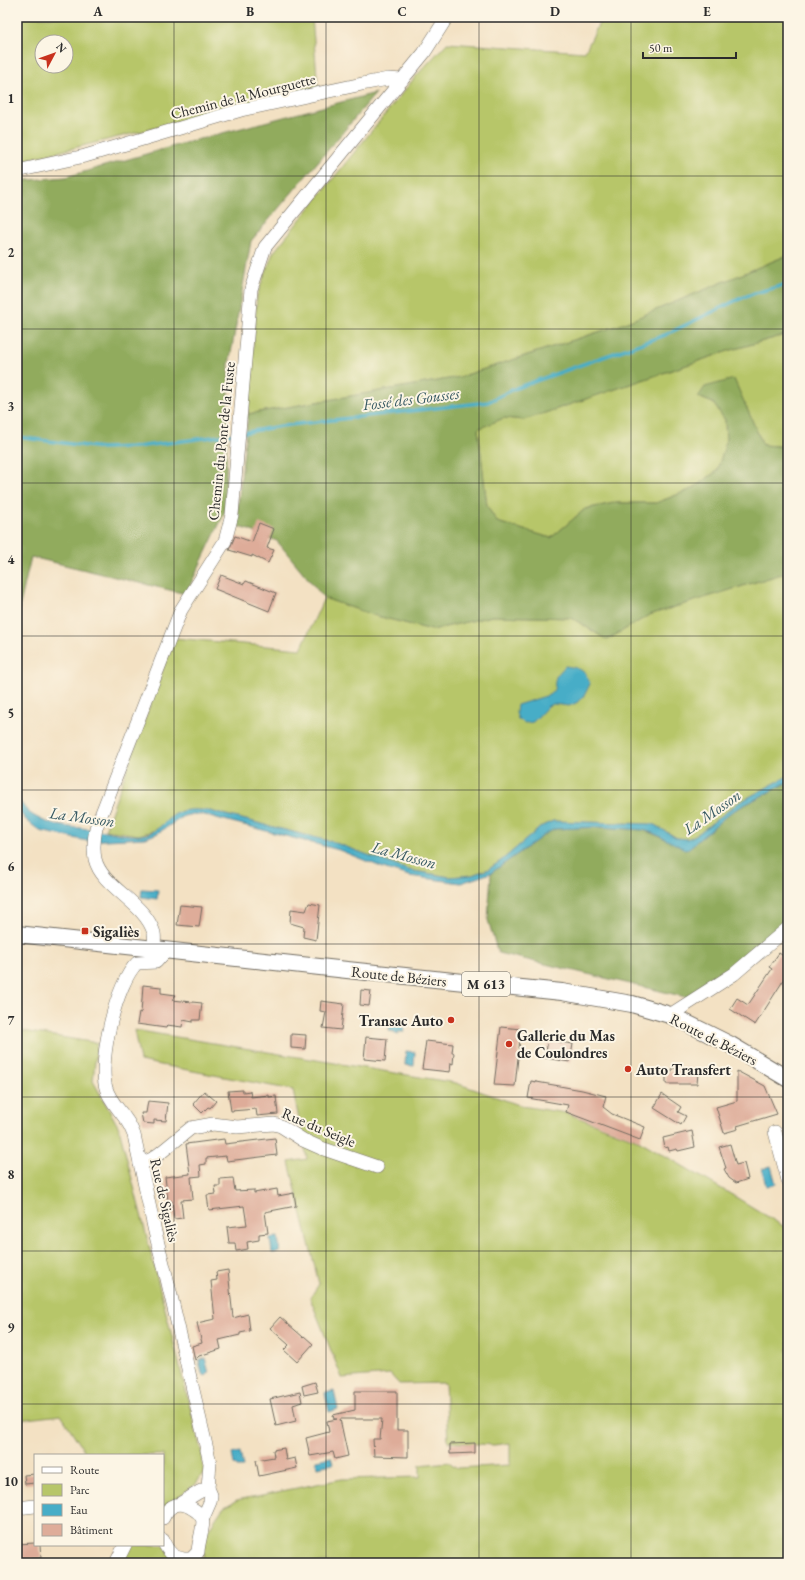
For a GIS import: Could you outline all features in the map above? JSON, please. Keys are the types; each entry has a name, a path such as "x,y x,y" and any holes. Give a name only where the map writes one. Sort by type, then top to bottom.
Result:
{"main road":[{"name":"Route de Béziers","path":"17,934 562,992 632,1004 670,1016 731,1045 788,1079"}],"street":[{"path":"402,80 424,53 447,17"},
{"name":"Chemin de la Mourguette","path":"17,171 85,156 241,110 362,84 388,80 402,80"},
{"name":"Chemin du Pont de la Fuste","path":"160,950 148,922 139,908 101,872 95,860 93,844 96,828 181,610 225,541 232,515 251,289 265,247 402,80"},
{"path":"670,1016 734,974 788,928"},
{"name":"Rue de Sigaliès","path":"160,950 156,962 137,963 124,980 111,1024 103,1070 106,1090 128,1121 134,1135 155,1232 210,1463 208,1488 211,1495 210,1502 203,1518 198,1543 198,1557 183,1559 172,1554 165,1544"},
{"name":"Rue du Seigle","path":"140,1164 152,1159 191,1128 213,1124 237,1127 274,1124 281,1126 303,1140 321,1148 377,1168"},
{"path":"775,1132 788,1180"},
{"path":"164,1516 170,1507 181,1503 208,1488"},
{"path":"181,1503 192,1508 203,1518"},
{"path":"17,1508 34,1506"},
{"path":"165,1544 174,1563"},
{"path":"116,1563 125,1546"}],"green space":[{"path":"17,17 312,17 318,88 17,162"},
{"path":"602,17 788,17 788,255 620,325 460,377 248,414 257,295 273,253 416,76 447,43 585,52"},
{"path":"376,93 251,241 229,364 225,512 186,594 31,557 17,618 17,181 66,177 188,142"},
{"path":"788,255 788,334 728,351 524,420 504,418 478,429 487,506 497,522 551,538 585,509 614,503 656,503 692,489 717,471 726,442 725,420 713,403 698,397 705,387 734,379 763,445 788,447 788,572 649,615 607,640 572,618 492,616 432,630 373,615 324,598 277,541 236,525 248,414 460,377 620,325"},
{"path":"788,334 788,447 763,445 734,380 698,397 713,403 725,420 726,442 717,471 692,489 656,503 614,503 585,509 551,538 497,522 487,506 478,428 504,418 524,420 728,351"},
{"path":"788,572 788,776 738,803 699,833 687,839 677,838 653,824 553,821 542,826 502,860 489,869 472,875 450,877 408,870 333,842 206,810 181,811 159,829 139,835 105,830 174,638 301,649 324,598 373,615 432,630 492,616 572,618 607,640 649,615"},
{"path":"788,782 788,921 733,970 690,998 498,953 488,920 491,873 547,833 555,829 599,827 643,830 689,848 731,812"},
{"path":"17,1030 97,1043 93,1081 119,1128 202,1454 204,1472 195,1485 164,1506 164,1454 86,1454 61,1415 17,1420"},
{"path":"134,1030 456,1083 522,1106 566,1113 640,1141 788,1229 788,1563 203,1563 206,1533 223,1508 237,1500 342,1479 420,1477 420,1465 449,1462 457,1468 510,1465 510,1443 494,1445 448,1442 445,1383 399,1384 390,1374 342,1378 310,1298 319,1284 289,1162 307,1159 293,1090 140,1061"},
{"path":"127,1546 164,1546 178,1563 118,1563"}],"water":[{"path":"565,666 582,670 586,676 590,684 583,698 569,706 553,704 548,706 533,722 525,723 518,719 516,713 517,705 552,693 556,677"},
{"path":"788,776 788,782 731,812 689,848 685,849 653,833 643,830 599,827 555,829 547,833 491,873 461,883 409,876 386,869 339,850 205,815 193,814 184,816 158,833 146,838 87,841 40,831 26,820 17,809 17,797 30,813 43,821 66,826 135,835 152,832 173,815 181,811 210,811 333,842 408,870 450,877 472,875 489,869 502,860 542,826 553,821 653,824 677,838 688,839 699,833 738,803"},
{"path":"142,889 158,890 157,899 141,897"},
{"path":"390,1023 404,1024 404,1032 398,1032 398,1034 395,1034 395,1032 389,1031"},
{"path":"406,1051 415,1052 414,1066 405,1065"},
{"path":"771,1166 776,1184 766,1186 762,1169"},
{"path":"278,1237 280,1252 272,1253 270,1238"},
{"path":"205,1358 209,1373 206,1376 202,1374 199,1360"},
{"path":"334,1391 338,1409 329,1412 325,1393"},
{"path":"240,1452 243,1467 237,1467 234,1464 232,1454"},
{"path":"331,1457 333,1464 317,1467 316,1460"}],"building":[{"path":"259,523 274,529 267,548 274,550 268,563 252,555 252,557 229,550 235,536 252,542"},
{"path":"221,575 244,584 246,581 276,593 269,611 215,589"},
{"path":"309,903 320,905 316,940 303,937 304,927 290,923 291,909 306,911"},
{"path":"180,905 202,907 199,927 177,925"},
{"path":"779,953 788,959 788,973 755,1025 730,1009 737,998 748,1005 772,969 769,967"},
{"path":"143,985 161,987 161,993 176,995 172,1000 202,1003 200,1020 193,1020 193,1022 183,1020 182,1027 167,1025 166,1028 137,1024 139,1012 141,1013"},
{"path":"361,990 371,991 369,1006 360,1005"},
{"path":"321,1001 344,1004 341,1030 323,1028 326,1012 320,1011"},
{"path":"501,1027 521,1029 515,1086 494,1085"},
{"path":"291,1034 306,1035 305,1049 291,1048"},
{"path":"366,1037 387,1039 385,1061 364,1059"},
{"path":"548,1040 573,1044 570,1062 545,1058"},
{"path":"426,1041 453,1044 453,1064 451,1063 450,1072 422,1069"},
{"path":"672,1068 692,1068 692,1073 698,1073 697,1084 666,1084 666,1071 672,1071"},
{"path":"737,1071 765,1086 777,1114 737,1126 738,1129 724,1133 716,1107 737,1101"},
{"path":"531,1081 606,1096 603,1107 612,1114 645,1127 640,1140 566,1112 568,1105 528,1098"},
{"path":"243,1090 243,1092 250,1091 251,1097 269,1095 269,1097 276,1096 278,1114 257,1116 256,1109 231,1111 228,1091"},
{"path":"204,1091 216,1101 210,1108 208,1107 202,1113 193,1104"},
{"path":"662,1094 681,1107 678,1112 686,1116 681,1125 654,1108"},
{"path":"148,1101 168,1103 166,1121 154,1120 154,1124 143,1123 141,1113 146,1113"},
{"path":"692,1131 695,1147 678,1151 677,1149 669,1151 668,1147 665,1148 663,1138"},
{"path":"275,1138 277,1155 227,1161 226,1156 206,1158 206,1164 200,1165 201,1176 191,1177 193,1199 181,1200 183,1218 174,1219 172,1201 168,1201 165,1177 190,1174 186,1144 224,1139 225,1144"},
{"path":"730,1144 736,1165 744,1163 748,1179 736,1183 729,1178 724,1169 726,1168 719,1147"},
{"path":"233,1178 235,1191 254,1190 254,1193 277,1189 278,1196 294,1193 296,1206 265,1212 268,1233 259,1234 259,1240 247,1242 248,1249 236,1251 235,1243 229,1243 227,1227 247,1225 244,1206 209,1210 207,1195 216,1194 215,1186 220,1186 220,1179"},
{"path":"228,1270 233,1318 248,1314 250,1331 219,1340 221,1349 199,1356 195,1360 192,1346 202,1343 197,1323 215,1319 211,1281 217,1280 216,1272"},
{"path":"280,1317 313,1344 297,1362 284,1350 289,1345 270,1328"},
{"path":"315,1382 318,1392 304,1395 302,1386"},
{"path":"355,1391 397,1391 397,1430 408,1430 408,1457 374,1456 373,1439 380,1439 382,1419 340,1419 348,1456 335,1459 333,1452 310,1456 306,1438 329,1432 327,1421 337,1419 334,1419 333,1415 355,1410"},
{"path":"300,1392 302,1402 293,1405 296,1421 276,1426 270,1399"},
{"path":"475,1443 475,1453 450,1454 450,1444"},
{"path":"284,1448 286,1460 295,1458 297,1468 259,1476 256,1460 274,1457 273,1450"},
{"path":"34,1474 34,1483 25,1484 24,1475"},
{"path":"34,1543 34,1546 40,1546 41,1558 17,1560 17,1544"}],"waterway":[{"name":"Fossé des Gousses","path":"242,433 281,426 488,402 516,388 665,335 737,300 755,293 788,284"},
{"name":"Fossé des Gousses","path":"17,437 102,448 136,447 236,434"}],"place":[{"name":"Sigaliès","path":"85,931"},
{"name":"Transac Auto","path":"451,1020"},
{"name":"Gallerie du Mas de Coulondres","path":"509,1044"},
{"name":"Auto Transfert","path":"628,1069"}],"water label":[{"name":"La Mosson","path":"712,812"},
{"name":"La Mosson","path":"82,817"},
{"name":"La Mosson","path":"404,855"}]}
